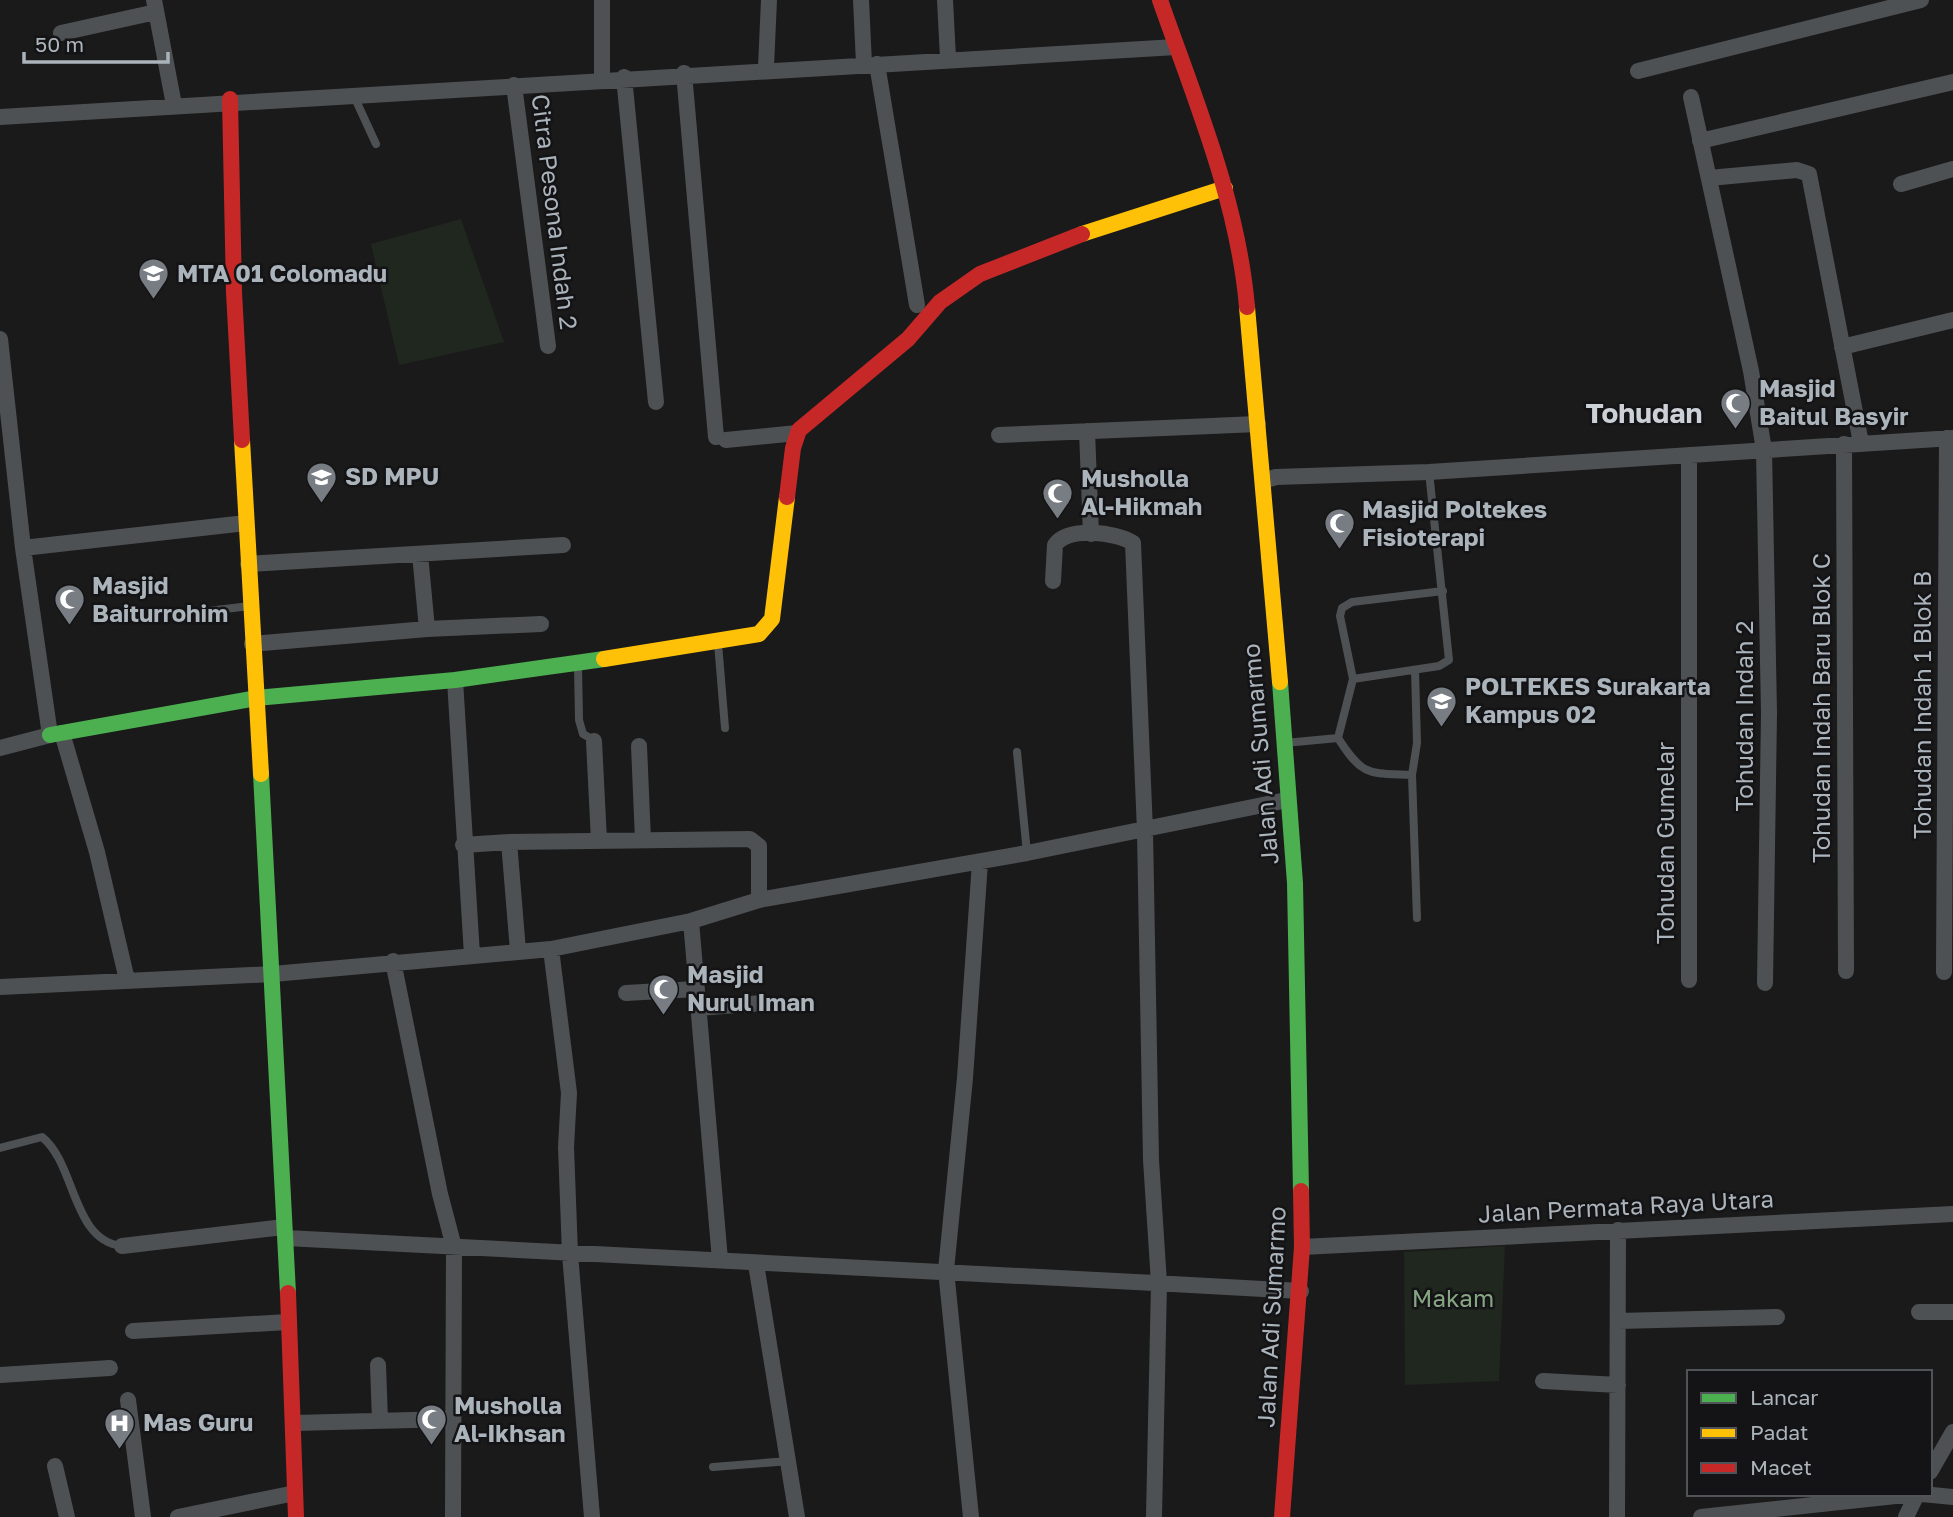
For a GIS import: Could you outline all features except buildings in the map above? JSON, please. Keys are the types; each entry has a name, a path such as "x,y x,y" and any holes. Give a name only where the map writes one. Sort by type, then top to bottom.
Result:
{"street":[{"path":"602,0 603,79"},
{"path":"766,67 769,0"},
{"path":"861,0 917,305"},
{"path":"945,0 948,58"},
{"name":"Jalan Adi Sumarmo","path":"1160,0 1225,188 1244,268 1258,424 1269,479 1292,742 1287,800 1295,883 1302,1247 1301,1291 1282,1517"},
{"path":"1638,71 1921,0"},
{"path":"61,33 155,6 174,105"},
{"path":"0,117 230,99 514,85 766,67 871,64 1176,47"},
{"path":"684,73 721,439 797,433 908,339 940,302 980,274 1076,235 1225,188"},
{"path":"624,77 656,402"},
{"path":"1700,141 1953,82"},
{"name":"Citra Pesona Indah 2","path":"514,85 548,346"},
{"name":"Tohudan Indah 2","path":"1691,97 1751,371 1764,450 1769,713 1765,983"},
{"path":"230,99 234,292 272,974 296,1517"},
{"path":"1901,184 1953,169"},
{"name":"Tohudan Indah Baru Blok C","path":"1709,178 1797,170 1809,174 1842,347 1852,444 1846,971"},
{"path":"1842,347 1953,320"},
{"path":"0,339 7,474 56,734 97,852 127,981"},
{"path":"999,435 1258,424"},
{"path":"1087,431 1091,534"},
{"path":"0,748 56,734 256,698 456,680 718,643 759,634 772,618 797,433"},
{"path":"1269,479 1429,472 1950,438"},
{"name":"Tohudan Indah 1 Blok B","path":"1944,972 1950,438"},
{"name":"Tohudan Gumelar","path":"1689,455 1689,980"},
{"path":"23,548 246,523"},
{"path":"1053,581 1053,556 1059,540 1091,534 1133,543 1145,831 1151,1160 1159,1283 1154,1517"},
{"path":"248,564 563,545"},
{"path":"420,554 427,629"},
{"path":"252,644 427,629 541,624"},
{"path":"456,680 463,845 472,955"},
{"path":"594,741 599,841"},
{"path":"639,746 643,840"},
{"path":"0,987 272,974 551,948 691,921 759,900 1145,831 1287,800"},
{"path":"463,845 643,840 756,841 759,846 759,900"},
{"path":"509,842 518,951"},
{"path":"971,1517 946,1270 965,1078 980,862"},
{"path":"691,921 720,1260"},
{"path":"551,948 569,1093 566,1147 570,1254 592,1517"},
{"path":"393,961 440,1194 454,1247 451,1419 453,1517"},
{"path":"626,993 696,989"},
{"path":"698,1008 762,1003"},
{"name":"Jalan Permata Raya Utara","path":"1302,1247 1953,1214"},
{"path":"1617,1517 1618,1230"},
{"path":"122,1246 285,1232 570,1254 946,1270 1301,1291"},
{"path":"756,1264 797,1517"},
{"path":"1919,1312 1953,1312"},
{"path":"1618,1321 1777,1317"},
{"path":"133,1331 288,1322"},
{"path":"378,1365 380,1421"},
{"path":"0,1376 110,1368"},
{"path":"1543,1381 1618,1385"},
{"path":"128,1400 143,1517"},
{"path":"293,1423 451,1419"},
{"path":"1932,1469 1953,1432"},
{"path":"55,1466 67,1517"},
{"path":"178,1517 295,1493"},
{"path":"1932,1495 1953,1497"},
{"path":"1701,1517 1899,1496"},
{"path":"1906,1517 1917,1496"}],"lane":[{"path":"353,93 376,144"},
{"path":"1353,679 1445,664 1451,655 1429,472"},
{"path":"1412,775 1372,773 1358,767 1338,738 1353,679 1340,616 1342,608 1352,602 1443,591"},
{"path":"182,614 250,606"},
{"path":"718,643 725,728"},
{"path":"578,663 581,729 594,741"},
{"path":"1415,670 1417,743 1412,775 1417,918"},
{"path":"1292,742 1338,738"},
{"path":"1017,752 1027,853"},
{"path":"0,1148 42,1137 50,1143 71,1181 85,1219 103,1240 122,1246"},
{"path":"713,1467 789,1461"}],"green space":[{"path":"461,219 504,342 399,365 371,244"},
{"name":"Makam","path":"1505,1246 1499,1381 1405,1385 1404,1252"}],"traffic: fast":[{"path":"50,735 256,698 455,680 604,659"},
{"path":"1280,682 1295,883 1301,1191"},
{"path":"261,774 288,1293"}],"traffic: slow":[{"path":"1082,234 1225,188"},
{"path":"1247,307 1280,682"},
{"path":"242,440 261,774"},
{"path":"604,659 759,634 772,619 787,497"}],"traffic: jam":[{"path":"1160,0 1201,113 1225,190 1235,228 1247,307"},
{"path":"230,99 234,292 242,440"},
{"path":"787,497 793,448 799,430 908,339 940,302 980,274 1082,234"},
{"path":"1282,1517 1302,1247 1301,1191"},
{"path":"288,1293 296,1517"}],"place":[{"name":"MTA 01 Colomadu","path":"154,301"},
{"name":"Masjid Baitul Basyir","path":"1736,430"},
{"name":"SD MPU","path":"322,504"},
{"name":"Musholla Al-Hikmah","path":"1058,520"},
{"name":"Masjid Poltekes Fisioterapi","path":"1339,551"},
{"name":"Masjid Baiturrohim","path":"69,627"},
{"name":"POLTEKES Surakarta Kampus 02","path":"1442,728"},
{"name":"Masjid Nurul Iman","path":"664,1016"},
{"name":"Musholla Al-Ikhsan","path":"431,1447"},
{"name":"Mas Guru","path":"120,1450"}],"district":[{"name":"Tohudan","path":"1644,413"}]}
